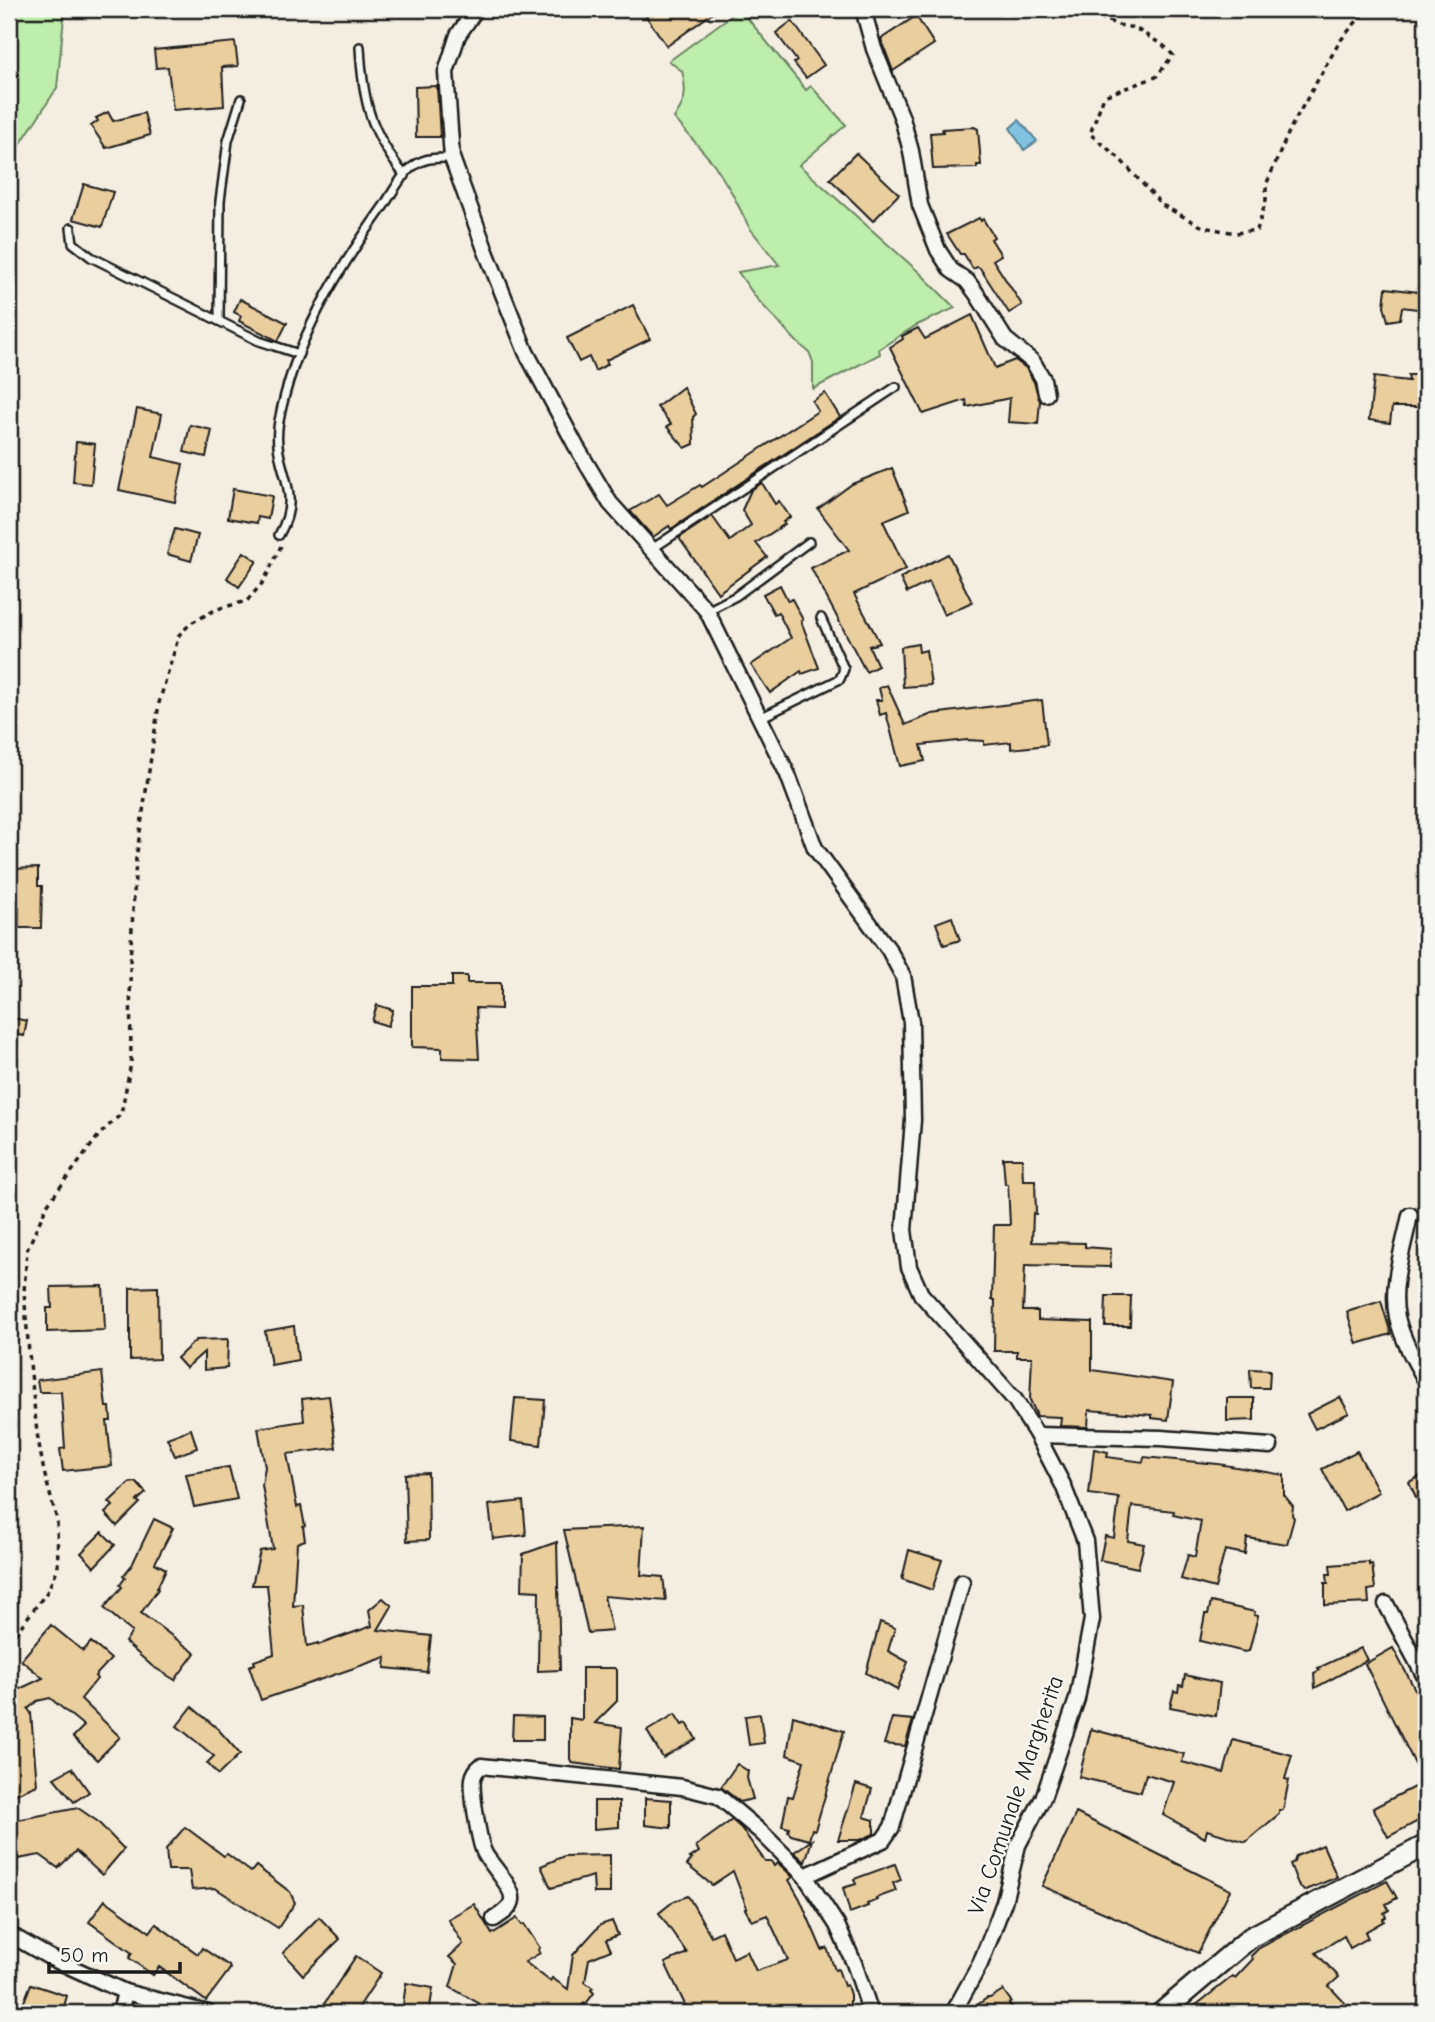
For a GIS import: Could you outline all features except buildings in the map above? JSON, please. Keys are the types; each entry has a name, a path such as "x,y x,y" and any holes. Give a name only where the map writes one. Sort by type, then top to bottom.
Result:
{"street":[{"name":"Via Comunale Margherita","path":"476,9 458,35 446,72 452,158 500,288 526,352 610,503 707,611 788,775 815,848 889,950 903,976 911,1022 913,1120 904,1230 909,1267 921,1294 1015,1400 1063,1485 1084,1541 1093,1619 1077,1699 1043,1798 1018,1845 1004,1902 980,1964 953,2013"},
{"path":"863,9 874,49 902,118 911,151 920,205 938,250 951,270 967,281 976,293 1005,340 1033,362 1043,379 1046,394"},
{"path":"1410,1215 1396,1286 1397,1315 1403,1335 1426,1381"},
{"path":"1037,1435 1161,1438 1270,1446"},
{"path":"805,1876 883,1840 891,1827 962,1582"},
{"path":"1386,1604 1426,1679"},
{"path":"494,1919 507,1910 512,1902 512,1893 484,1853 480,1840 472,1782 476,1770 481,1766 682,1787 718,1796 762,1833 805,1876 837,1925 855,1963 871,2013"},
{"path":"1161,2013 1251,1937 1426,1844"},
{"path":"9,1934 51,1958 125,1992 208,2013"},
{"path":"120,2013 125,1992"}],"lane":[{"path":"360,47 362,88 371,121 385,151 405,176"},
{"path":"219,321 220,201 228,141 241,99"},
{"path":"279,535 287,521 291,496 277,452 277,435 287,388 324,296 363,236 415,165 434,158 452,158"},
{"path":"71,228 74,243 91,257 259,341 299,354"},
{"path":"652,549 896,387"},
{"path":"707,611 736,596 809,542"},
{"path":"760,718 840,679 844,669 821,618"}],"path":[{"path":"1081,9 1118,25 1135,28 1164,46 1173,55 1156,77 1104,96 1090,134 1119,158 1162,205 1203,228 1236,233 1257,230 1266,200 1266,185 1292,127 1340,41 1367,9"},
{"path":"9,1642 47,1592 58,1568 57,1520 39,1446 29,1353 27,1301 24,1292 27,1250 47,1205 99,1135 121,1114 131,1063 130,962 136,859 159,703 179,635 191,623 217,609 247,601 264,581 275,561 281,547 279,535"}],"green space":[{"path":"9,9 63,9 64,17 57,88 19,146 9,156"},
{"path":"740,9 806,90 811,86 846,125 799,165 920,273 955,308 917,325 879,349 880,354 813,389 813,362 809,352 757,299 738,272 779,265 749,227 714,164 674,118 683,101 685,85 682,71 669,61"}],"water":[{"path":"1019,120 1037,141 1024,150 1010,128"}]}
